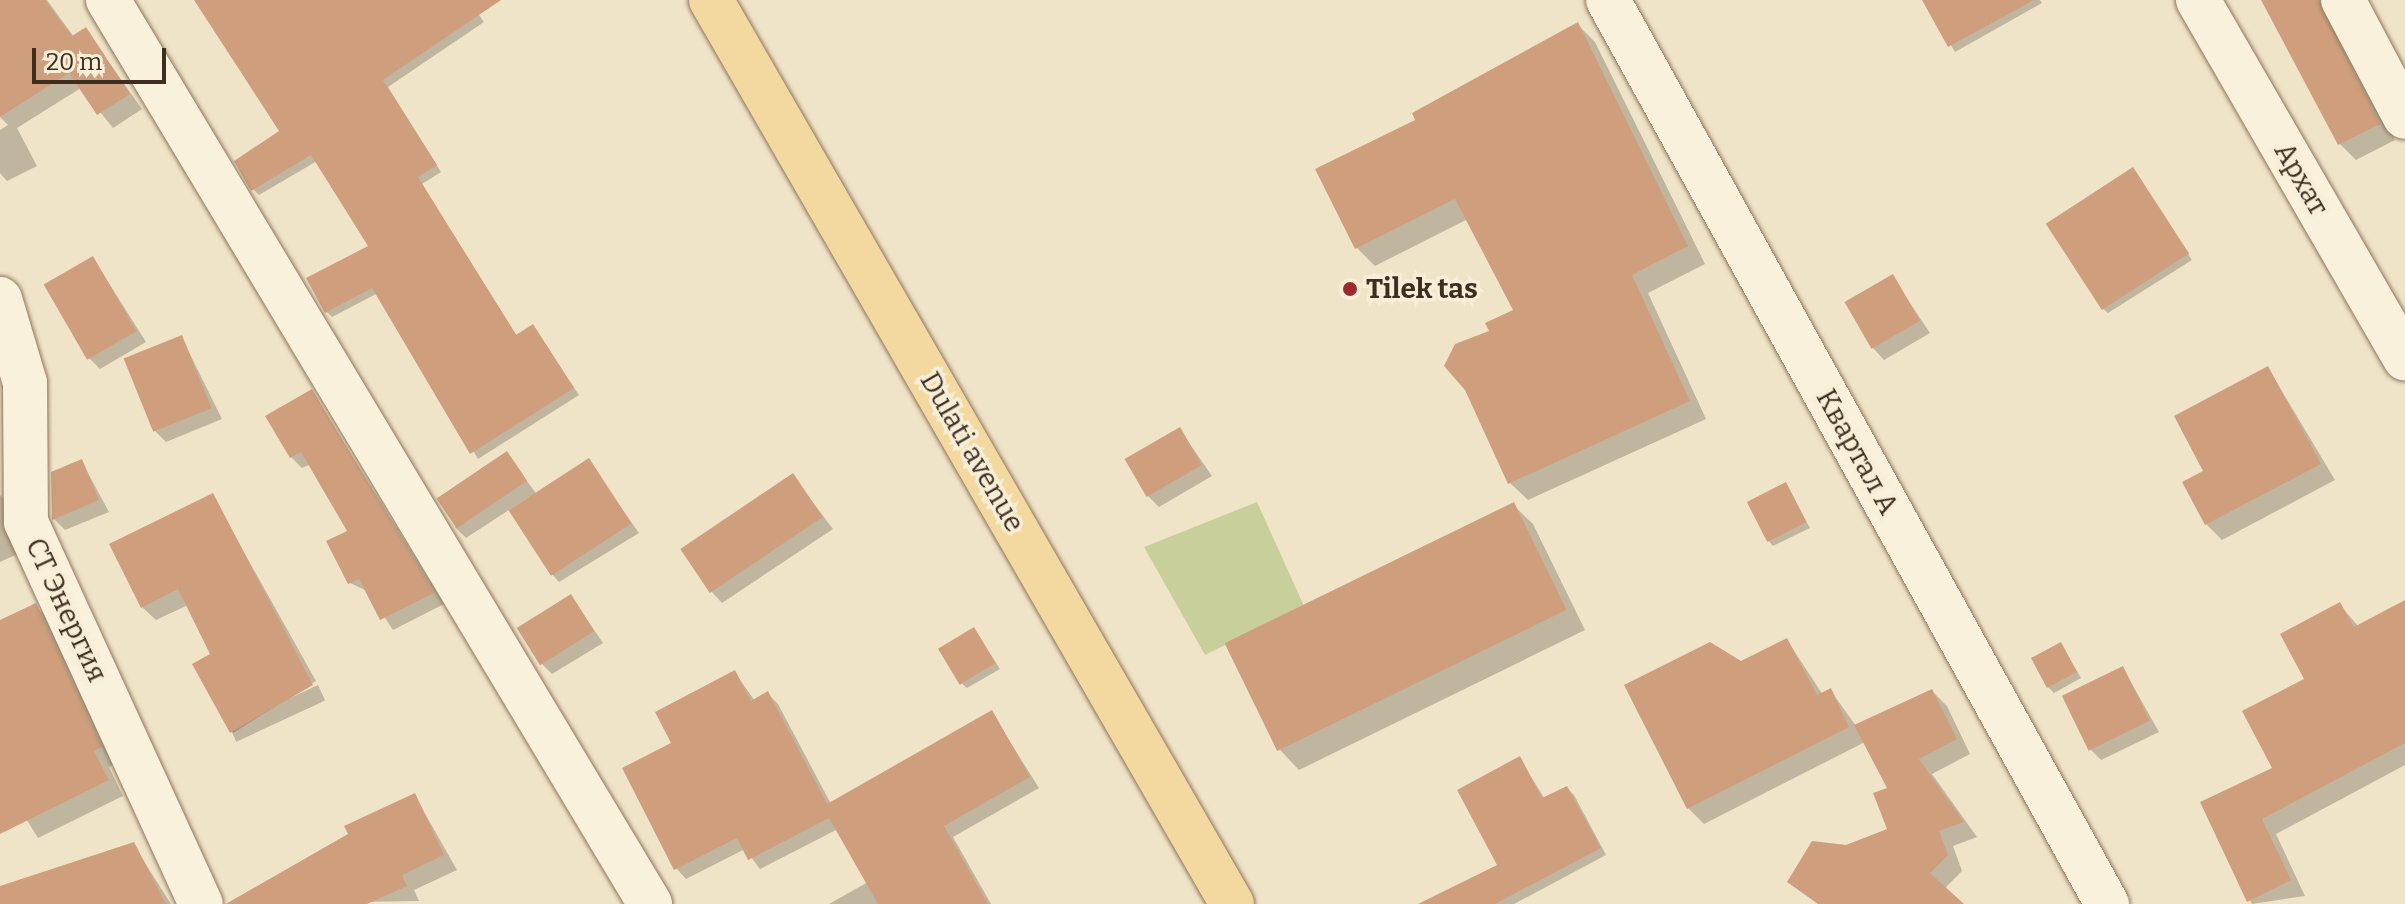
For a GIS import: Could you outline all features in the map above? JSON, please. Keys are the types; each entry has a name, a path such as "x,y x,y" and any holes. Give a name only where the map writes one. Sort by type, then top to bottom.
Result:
{"main road":[{"name":"Dulati avenue","path":"711,0 1232,904"}],"street":[{"path":"108,0 650,904"},
{"name":"Квартал А","path":"1608,0 2107,904"},
{"name":"Архат","path":"2198,0 2405,358"},
{"path":"2343,0 2403,108"},
{"name":"СТ Энергия","path":"0,299 25,383 26,522 201,904"}],"green space":[{"path":"1257,502 1304,606 1205,655 1144,547"}],"building":[{"path":"0,0 45,0 72,36 86,27 130,94 97,115 69,73 0,117"},
{"path":"194,0 501,0 383,80 437,165 418,177 516,335 533,324 574,388 470,454 372,288 325,313 306,278 368,246 311,155 251,191 234,161 279,131"},
{"path":"1922,0 2034,0 1948,47"},
{"path":"2261,0 2318,0 2380,124 2338,145"},
{"path":"1578,22 1688,246 1632,275 1690,401 1508,484 1465,390 1444,366 1455,344 1489,331 1485,323 1513,310 1455,199 1355,249 1315,169 1415,120 1412,113"},
{"path":"2133,167 2189,253 2102,310 2046,224"},
{"path":"93,256 136,331 87,360 44,284"},
{"path":"1893,274 1920,321 1872,349 1845,302"},
{"path":"182,335 212,408 153,432 124,359"},
{"path":"2268,366 2321,464 2205,525 2182,482 2203,471 2174,416"},
{"path":"312,389 434,593 380,620 359,579 348,584 326,541 347,531 301,452 290,458 265,416"},
{"path":"1180,427 1202,465 1147,497 1125,459"},
{"path":"507,451 527,481 457,528 437,499"},
{"path":"589,458 631,523 551,576 508,510"},
{"path":"82,459 99,500 52,520 51,472"},
{"path":"793,473 823,517 710,593 680,549"},
{"path":"1786,482 1806,522 1767,542 1747,502"},
{"path":"213,493 313,685 230,733 192,664 210,654 178,589 141,608 109,544"},
{"path":"1514,502 1567,610 1277,751 1225,643"},
{"path":"571,594 594,631 540,665 517,628"},
{"path":"2405,600 2405,743 2262,819 2291,880 2247,902 2200,802 2272,768 2242,711 2304,679 2280,634 2340,602 2354,627"},
{"path":"36,603 102,747 94,751 109,780 0,834 0,620"},
{"path":"974,627 996,663 960,685 938,649"},
{"path":"1787,638 1817,695 1831,688 1849,727 1687,809 1624,685 1710,642 1741,661"},
{"path":"2061,642 2077,672 2047,688 2031,658"},
{"path":"2123,666 2150,721 2089,751 2062,696"},
{"path":"735,670 751,701 768,691 827,804 992,710 1030,777 944,826 988,904 878,904 829,818 748,860 737,838 674,870 622,768 671,743 655,712"},
{"path":"1932,689 1957,739 1919,759 1964,822 1939,831 1948,855 1930,873 1964,904 1818,904 1787,882 1812,841 1846,845 1887,829 1873,793 1887,788 1854,725"},
{"path":"1520,756 1542,798 1567,786 1601,848 1495,904 1418,904 1497,865 1457,790"},
{"path":"415,793 444,855 402,875 407,886 367,904 226,904 348,834 344,826"},
{"path":"134,842 166,904 0,904 0,886"}],"place":[{"name":"Tilek tas","path":"1350,289"}]}
